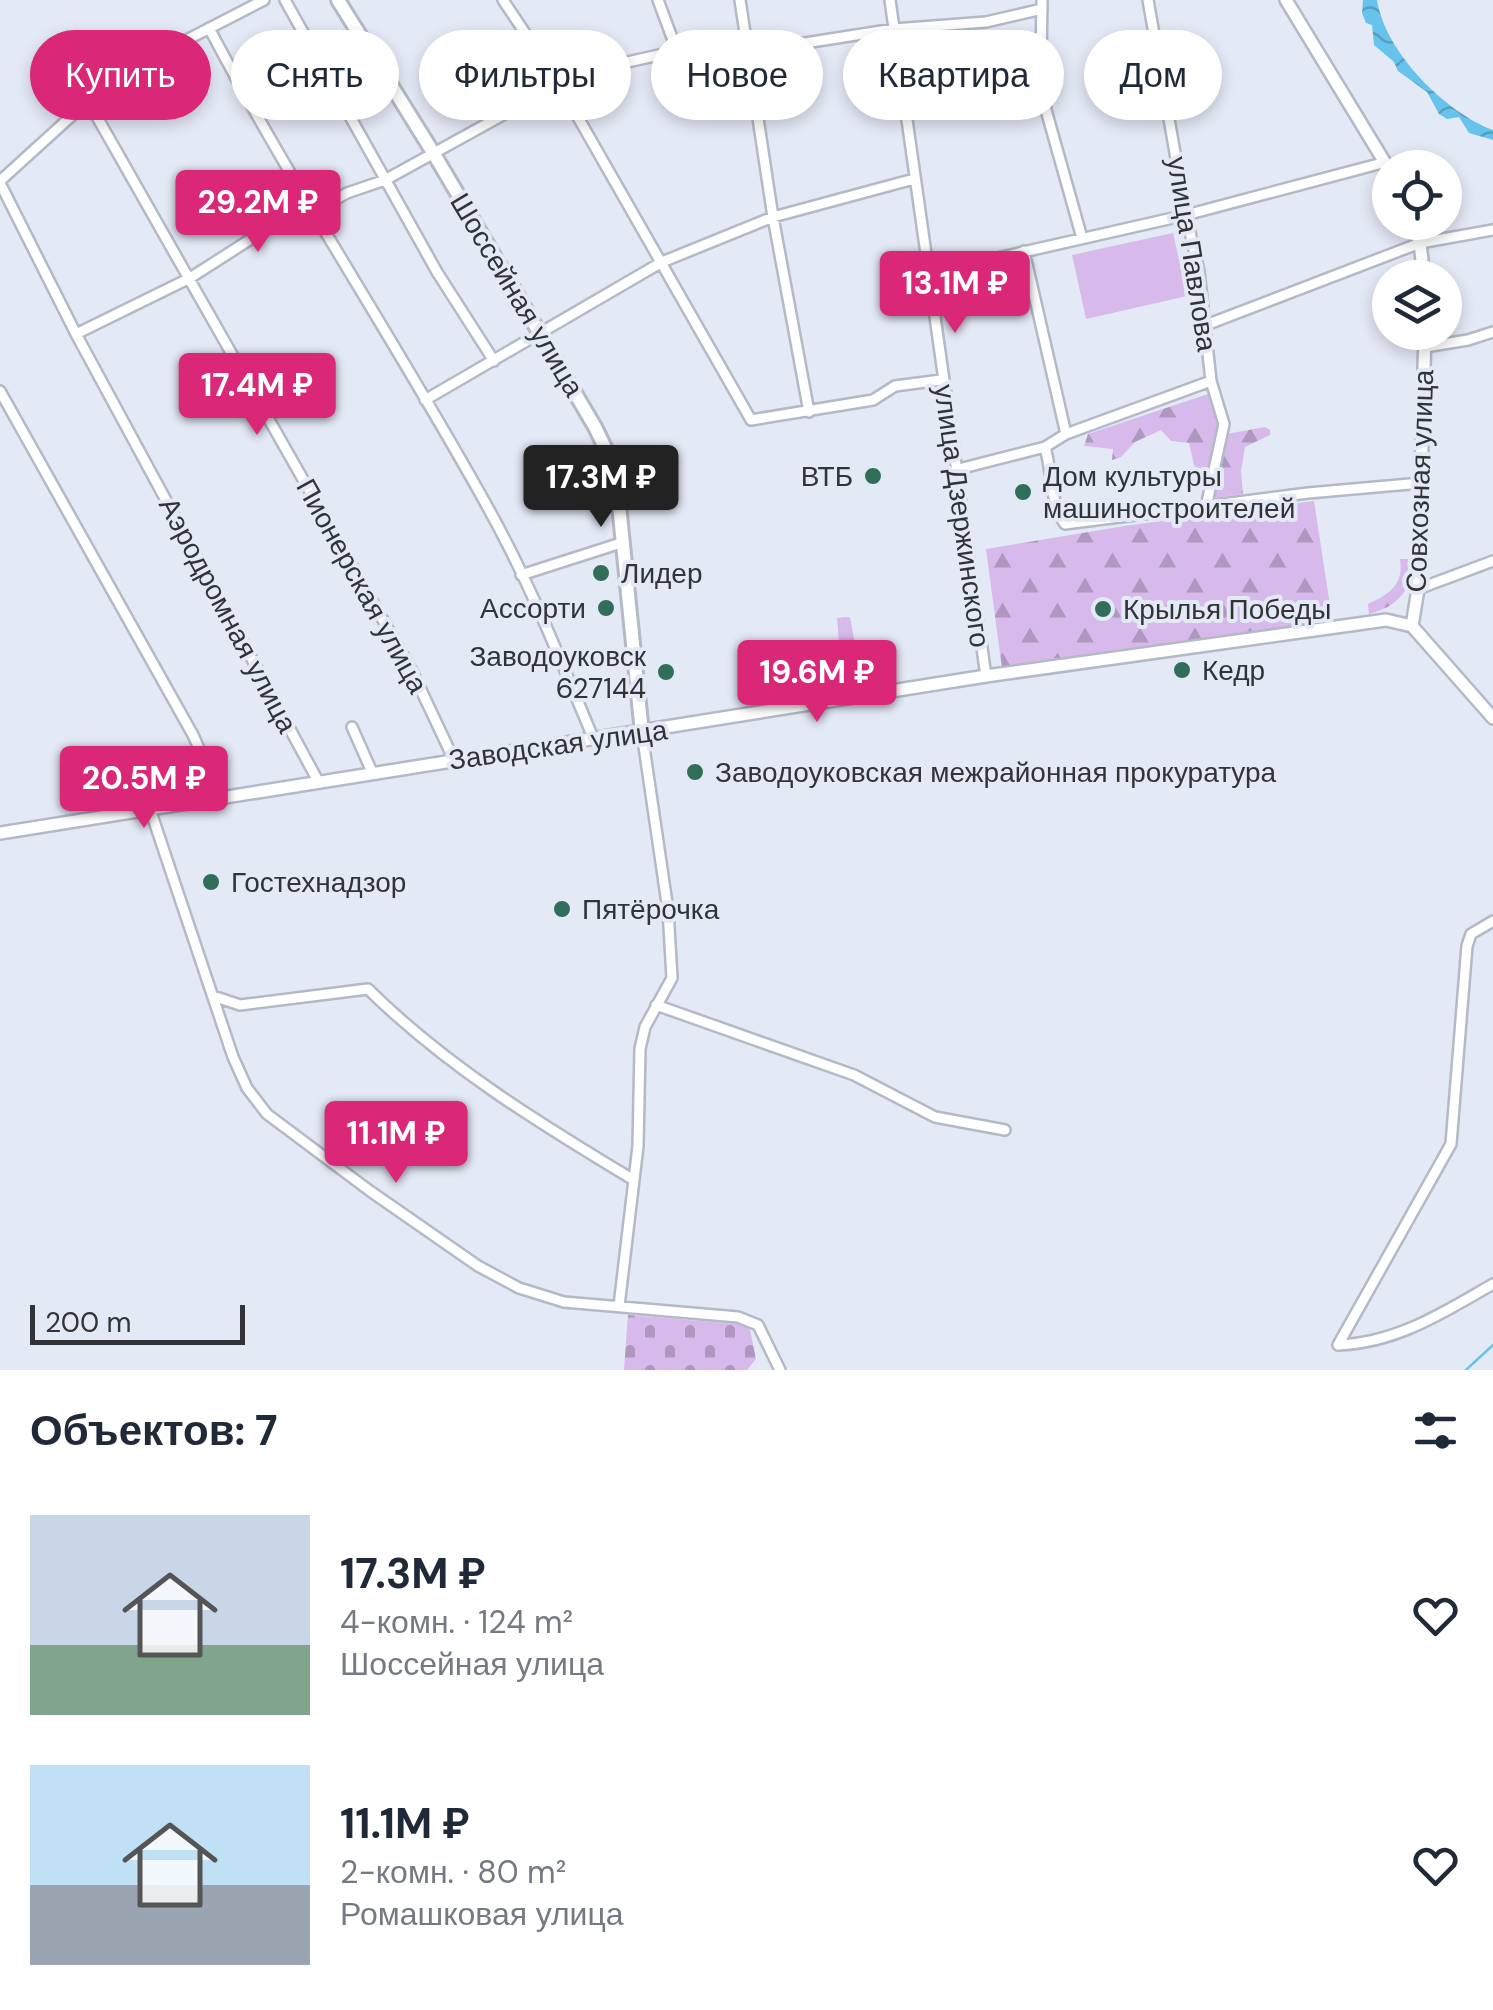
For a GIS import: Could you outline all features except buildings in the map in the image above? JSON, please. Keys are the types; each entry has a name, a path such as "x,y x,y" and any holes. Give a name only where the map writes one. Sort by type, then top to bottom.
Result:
{"main road":[{"name":"Шоссейная улица","path":"338,0 540,332 612,462 624,542 642,733"}],"street":[{"path":"204,30 264,0"},
{"path":"285,0 438,272 494,360"},
{"path":"503,0 523,30"},
{"path":"658,0 669,30"},
{"path":"740,0 746,30"},
{"name":"улица Дзержинского","path":"890,0 986,676"},
{"name":"улица Павлова","path":"1148,0 1186,215 1200,271 1212,381 1224,424 1206,507"},
{"path":"1286,0 1378,150"},
{"path":"823,40 894,29 986,22 1042,4 1041,60 1046,110 1082,238"},
{"path":"208,28 258,121 489,508 594,740"},
{"path":"0,182 67,120"},
{"name":"Пионерская улица","path":"99,120 404,657 454,760"},
{"path":"76,334 190,278 310,207 385,180 495,120"},
{"path":"581,120 751,420 873,400 895,386 941,380"},
{"path":"760,120 809,412"},
{"path":"928,274 1372,171"},
{"path":"425,400 662,262 774,217 914,179"},
{"name":"Аэродромная улица","path":"0,182 76,334 318,781"},
{"path":"1206,325 1420,244 1493,230"},
{"path":"1419,240 1422,260"},
{"path":"1024,251 1066,434"},
{"path":"1462,341 1493,332"},
{"name":"Совхозная улица","path":"1424,350 1418,589 1412,626 1493,718"},
{"path":"955,470 1045,446 1066,434 1212,381"},
{"path":"0,391 194,735 221,798"},
{"path":"1045,446 1057,513 1065,524 1421,483"},
{"path":"521,574 624,542"},
{"path":"1418,589 1493,561"},
{"name":"Заводская улица","path":"0,833 986,676 1386,620 1412,626"},
{"path":"352,727 372,772"},
{"path":"619,1306 638,1146 640,1048 645,1027 672,978 672,945 642,733"},
{"path":"150,809 247,1088 267,1114 370,1192 478,1266 518,1288 564,1302 738,1317 758,1325 780,1370"},
{"path":"1493,921 1472,934 1467,946 1452,1144 1338,1345 1362,1344 1419,1326 1493,1284"},
{"path":"213,996 240,1004 368,988 406,1026 458,1066 632,1179"},
{"path":"656,1005 854,1075 935,1117 1005,1130"}],"green space":[{"path":"1173,233 1187,296 1086,319 1072,255"},
{"path":"1211,393 1218,417 1208,485 1194,465 1189,443 1171,441 1161,430 1135,442 1121,457 1112,460 1113,449 1084,446 1088,434"},
{"path":"1265,427 1270,435 1245,447 1243,494 1212,498 1226,434"},
{"path":"1314,501 1333,625 1002,668 986,549"},
{"path":"1400,559 1413,559 1407,588 1396,601 1369,614 1368,604 1389,592 1397,582"},
{"path":"850,617 861,678 742,697 740,684 770,664 806,656 840,655 837,618"},
{"path":"628,1315 749,1325 756,1359 747,1370 624,1370"}],"water":[{"path":"1363,0 1377,0 1392,40 1420,78 1456,109 1493,130 1493,140 1469,133 1459,117 1447,119 1439,114 1427,92 1398,71 1394,62 1374,45 1372,25 1366,23 1362,13"}],"waterway":[{"path":"1466,1370 1493,1345"}],"place":[{"name":"ВТБ","path":"873,476"},
{"name":"Дом культуры машиностроителей","path":"1023,492"},
{"name":"Лидер","path":"601,573"},
{"name":"Ассорти","path":"606,608"},
{"name":"Крылья Победы","path":"1103,609"},
{"name":"Кедр","path":"1182,670"},
{"name":"Заводоуковск 627144","path":"666,672"},
{"name":"Заводоуковская межрайонная прокуратура","path":"695,772"},
{"name":"Гостехнадзор","path":"211,882"},
{"name":"Пятёрочка","path":"562,909"}]}
